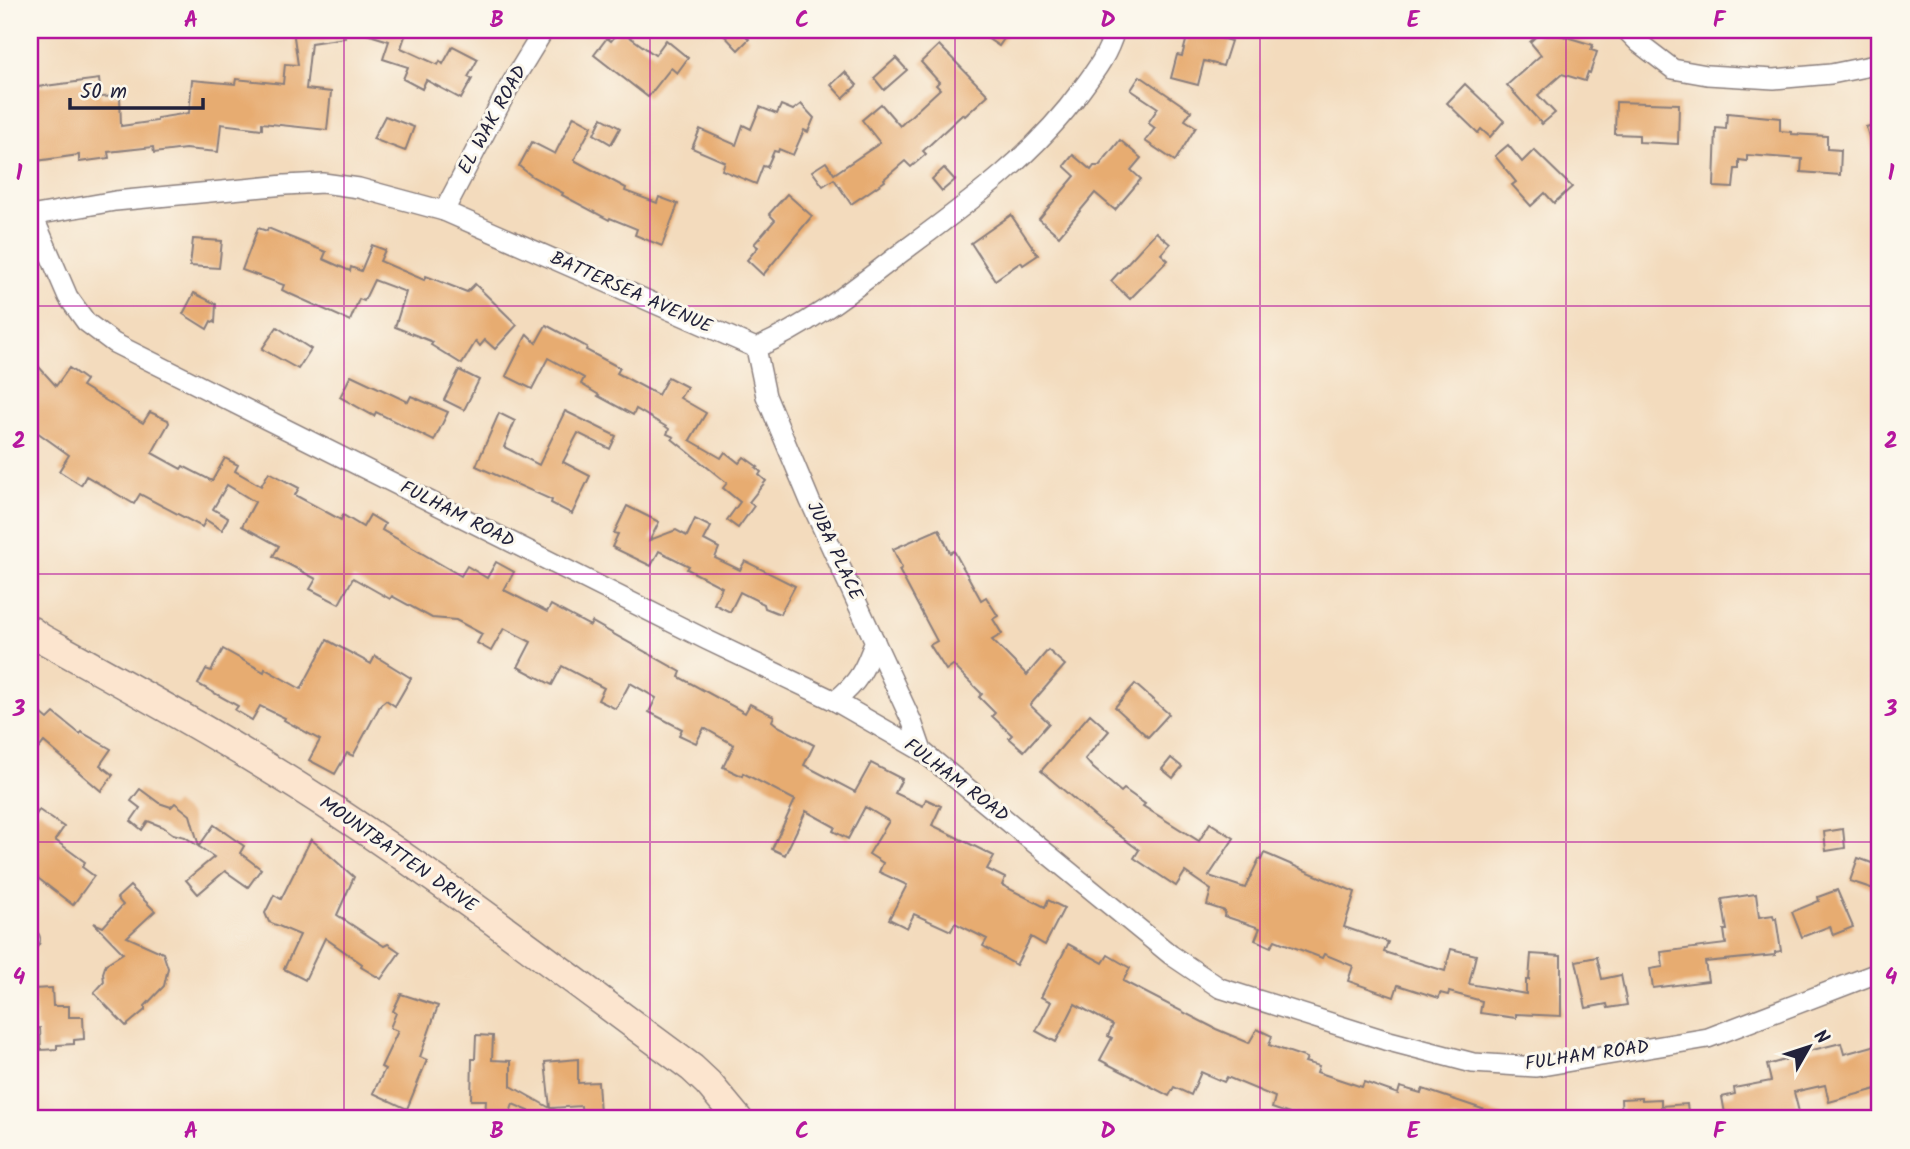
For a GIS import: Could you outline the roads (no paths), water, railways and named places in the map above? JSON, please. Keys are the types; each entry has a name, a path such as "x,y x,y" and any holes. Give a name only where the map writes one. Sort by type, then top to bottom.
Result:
{"main road":[{"name":"MOUNTBATTEN DRIVE","path":"30,630 41,639 234,746 340,813 450,890 692,1068 738,1119"}],"street":[{"name":"EL WAK ROAD","path":"444,211 508,89 544,30"},
{"path":"756,348 786,335 822,312 983,192 1035,146 1071,105 1109,52 1115,30"},
{"path":"1626,30 1674,69 1707,75 1774,79 1831,74 1880,64"},
{"name":"BATTERSEA AVENUE","path":"31,216 115,201 323,183 359,188 444,211 756,348"},
{"name":"FULHAM ROAD","path":"31,216 68,297 86,322 114,343 707,640 835,701 922,751 1171,956 1220,988 1385,1040 1473,1063 1536,1067 1708,1038 1880,972"},
{"name":"JUBA PLACE","path":"756,348 766,396 922,751"},
{"path":"835,701 857,681 875,641"}]}
